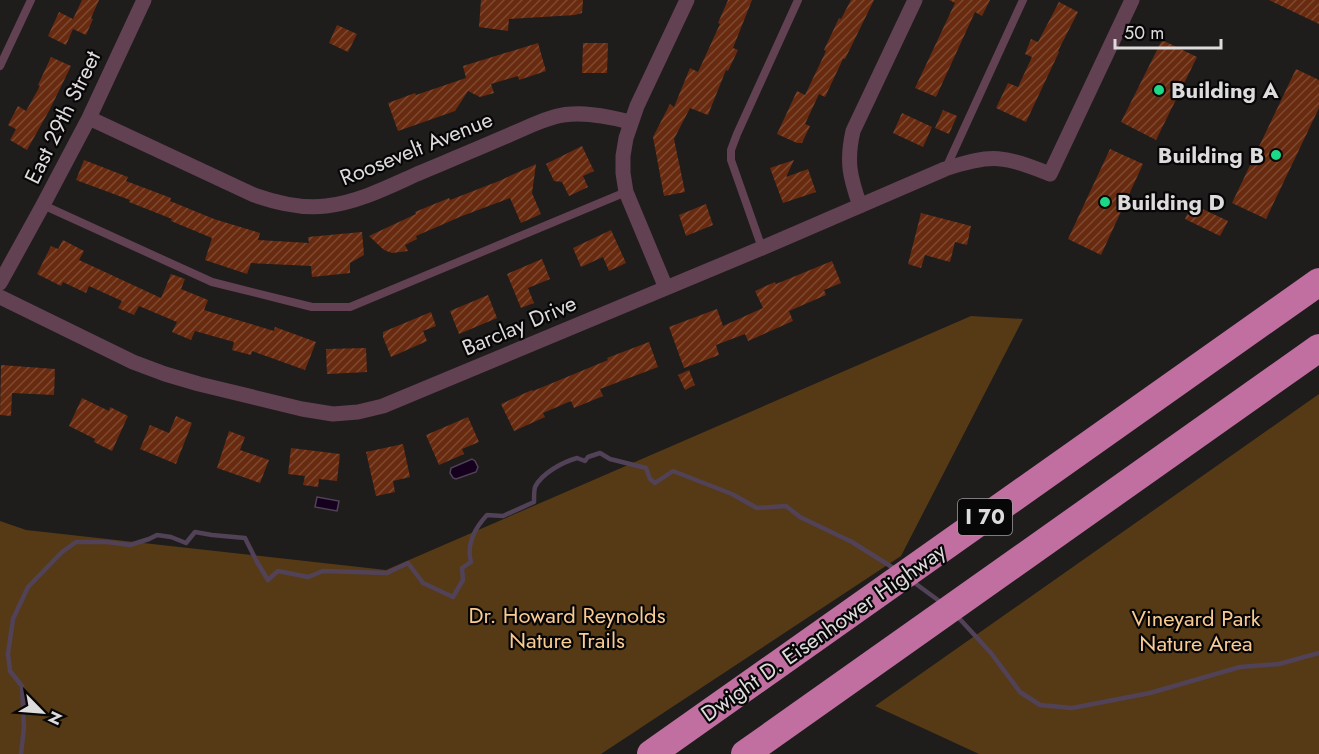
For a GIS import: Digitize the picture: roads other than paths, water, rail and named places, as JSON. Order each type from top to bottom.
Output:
[{"type":"highway","name":"Dwight D. Eisenhower Highway","points":[[651,754],[1319,282]]},
{"type":"highway","name":"I 70","points":[[745,754],[1319,348]]},
{"type":"street","name":"East 29th Street","points":[[0,283],[89,118],[144,0]]},
{"type":"street","points":[[666,288],[626,192],[623,156],[630,122],[687,0]]},
{"type":"street","points":[[860,206],[849,163],[849,147],[853,131],[915,0]]},
{"type":"street","name":"Barclay Drive","points":[[0,297],[133,362],[165,374],[272,402],[333,414],[358,412],[383,406],[945,169],[970,161],[996,158],[1024,163],[1050,174],[1132,0]]},
{"type":"street","name":"Roosevelt Avenue","points":[[89,118],[254,195],[282,203],[310,206],[325,206],[362,198],[554,117],[579,114],[612,117],[630,122]]},
{"type":"lane","points":[[0,66],[31,0]]},
{"type":"lane","points":[[762,248],[735,173],[731,150],[741,123],[798,0]]},
{"type":"lane","points":[[945,169],[1023,0]]},
{"type":"lane","points":[[43,205],[212,282],[312,308],[350,307],[626,192]]},
{"type":"waterway","points":[[21,754],[24,727],[22,686],[10,671],[8,654],[13,619],[28,587],[62,552],[76,542],[130,545],[157,535],[186,543],[195,532],[245,538],[268,580],[278,571],[308,577],[323,571],[387,573],[408,563],[423,583],[453,597],[463,580],[462,568],[471,562],[470,549],[473,537],[487,515],[503,516],[534,502],[535,487],[548,473],[571,460],[577,458],[585,461],[588,457],[600,453],[610,459],[646,468],[650,479],[655,483],[673,471],[732,494],[757,508],[786,506],[800,517],[852,542],[895,569]]},
{"type":"waterway","points":[[912,581],[942,603]]},
{"type":"waterway","points":[[957,616],[991,653],[1020,692],[1040,705],[1072,708],[1150,693],[1240,667],[1279,664],[1319,653]]},
{"type":"place","name":"Building A","points":[[1159,90]]},
{"type":"place","name":"Building B","points":[[1276,155]]},
{"type":"place","name":"Building D","points":[[1105,202]]},
{"type":"park label","name":"Dr. Howard Reynolds Nature Trails","points":[[567,628]]},
{"type":"park label","name":"Vineyard Park Nature Area","points":[[1196,630]]}]
